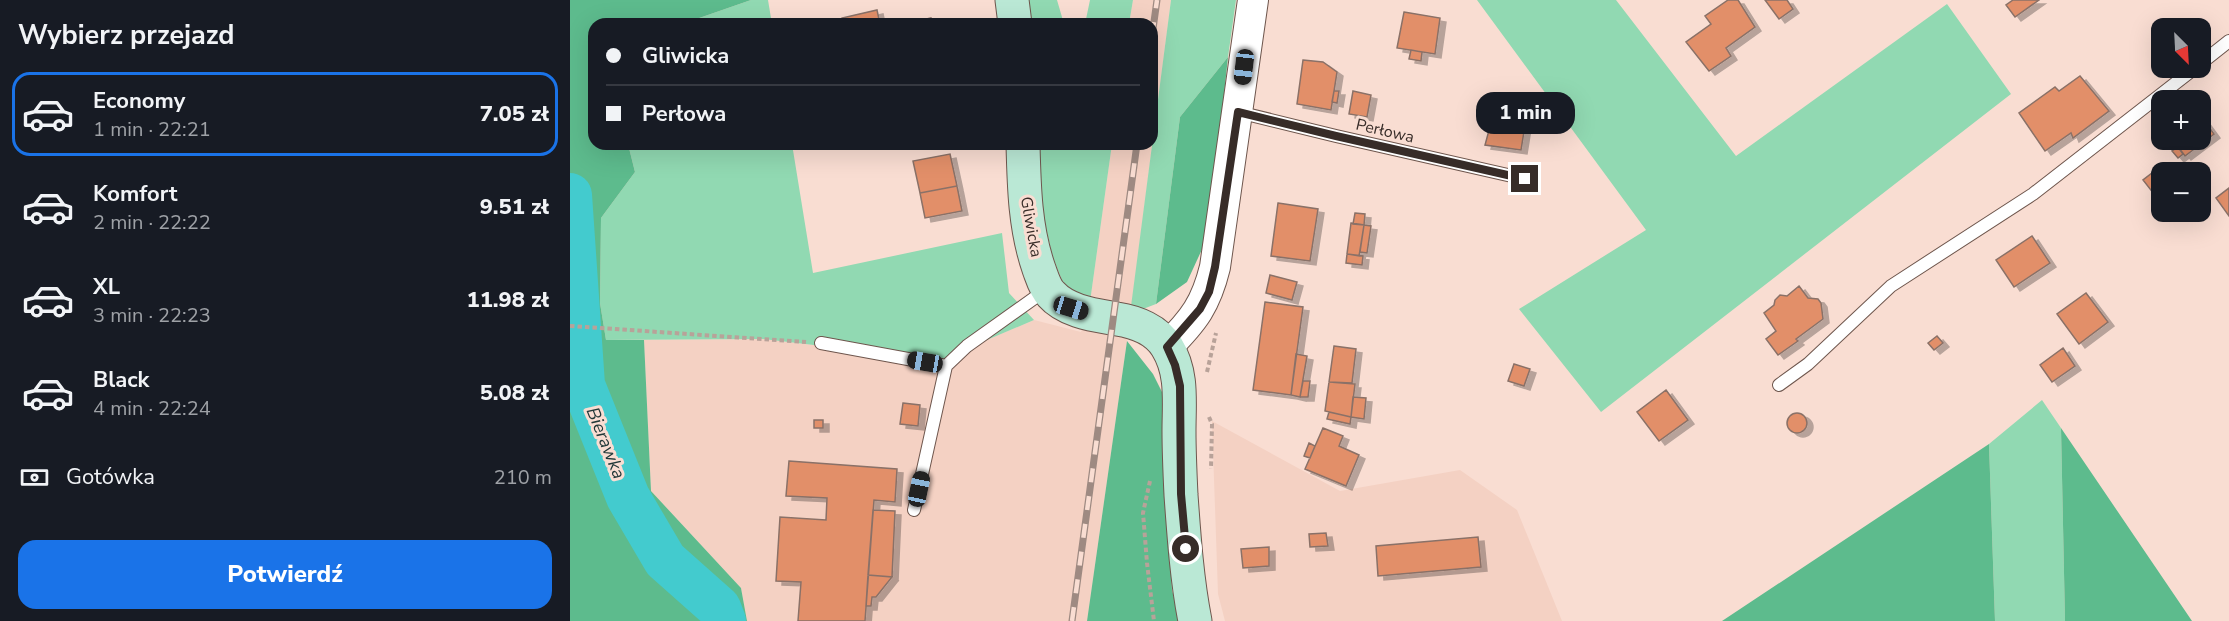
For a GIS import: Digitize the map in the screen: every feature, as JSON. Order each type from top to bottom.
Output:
[{"type":"main road","points":[[1012,0],[1014,18]]},
{"type":"main road","name":"Gliwicka","points":[[1023,150],[1026,208],[1032,248],[1047,289]]},
{"type":"main road","points":[[1047,289],[1071,308],[1128,321],[1150,330],[1167,347],[1175,365],[1180,386],[1181,494],[1196,621]]},
{"type":"street","points":[[1167,347],[1200,309],[1209,292],[1215,267],[1238,112],[1252,0]]},
{"type":"lane","points":[[2211,55],[2229,41]]},
{"type":"lane","points":[[1779,385],[1808,364],[1891,286],[2033,194],[2182,78]]},
{"type":"lane","name":"Perłowa","points":[[1238,112],[1525,179]]},
{"type":"lane","points":[[915,510],[946,366],[967,346],[1047,289]]},
{"type":"lane","points":[[821,343],[946,366]]},
{"type":"path","points":[[570,326],[821,343]]},
{"type":"path","points":[[1151,474],[1143,513],[1146,563],[1154,621]]},
{"type":"shaded area","points":[[1133,0],[1171,0],[1158,101],[1158,18],[1130,18]]},
{"type":"shaded area","points":[[1111,150],[1152,150],[1087,621],[747,621],[741,588],[651,491],[644,340],[763,339],[940,360],[1034,320],[1081,332],[1090,302]]},
{"type":"shaded area","points":[[1212,421],[1340,491],[1460,470],[1517,510],[1562,621],[1225,621],[1218,594]]},
{"type":"green space","points":[[570,0],[751,0],[699,18],[588,18],[588,150],[630,150],[635,172],[601,218],[600,303],[606,340],[644,340],[651,491],[741,588],[747,621],[570,621]]},
{"type":"green space","points":[[751,0],[768,0],[771,18],[699,18]]},
{"type":"green space","points":[[1027,0],[1057,0],[1062,18],[1032,18]]},
{"type":"green space","points":[[1090,0],[1133,0],[1130,18],[1086,18]]},
{"type":"green space","points":[[1171,0],[1236,0],[1228,57],[1180,117],[1156,304],[1130,314],[1151,150],[1158,150],[1158,100]]},
{"type":"green space","points":[[1477,0],[1616,0],[1736,156],[1947,4],[2011,94],[1601,412],[1519,309],[1646,230]]},
{"type":"green space","points":[[1228,57],[1209,234],[1187,282],[1156,304],[1180,117]]},
{"type":"green space","points":[[630,150],[793,150],[813,273],[1002,233],[1009,293],[1034,320],[940,360],[763,339],[606,340],[600,303],[601,218],[635,172]]},
{"type":"green space","points":[[1038,150],[1111,150],[1090,302],[1066,290],[1053,258],[1039,199]]},
{"type":"green space","points":[[1127,341],[1153,374],[1162,392],[1172,590],[1180,621],[1087,621]]},
{"type":"green space","points":[[2042,400],[2061,428],[2065,621],[1995,621],[1989,444]]},
{"type":"green space","points":[[2061,428],[2192,621],[2065,621]]},
{"type":"green space","points":[[1989,444],[1995,621],[1722,621]]},
{"type":"building","points":[[1728,0],[1738,0],[1755,27],[1726,48],[1731,56],[1709,71],[1686,42],[1711,24],[1705,16]]},
{"type":"building","points":[[1765,0],[1787,0],[1793,9],[1779,19]]},
{"type":"building","points":[[2013,0],[2039,0],[2015,17],[2006,5]]},
{"type":"building","points":[[877,10],[879,18],[842,18]]},
{"type":"building","points":[[1404,12],[1440,18],[1435,54],[1397,48]]},
{"type":"building","points":[[1411,50],[1422,52],[1421,61],[1409,59]]},
{"type":"building","points":[[1303,60],[1323,62],[1337,72],[1331,110],[1297,104]]},
{"type":"building","points":[[2080,76],[2109,111],[2073,138],[2071,133],[2045,151],[2019,113],[2055,87],[2059,91]]},
{"type":"building","points":[[1334,91],[1339,91],[1337,103],[1332,102]]},
{"type":"building","points":[[1353,91],[1371,95],[1367,117],[1349,114]]},
{"type":"building","points":[[1492,119],[1525,125],[1521,150],[1485,145]]},
{"type":"building","points":[[2180,150],[2193,150],[2185,156]]},
{"type":"building","points":[[2180,150],[2183,154],[2178,158],[2172,151]]},
{"type":"building","points":[[950,154],[957,186],[920,193],[913,161]]},
{"type":"building","points":[[2151,174],[2151,190],[2143,180]]},
{"type":"building","points":[[957,186],[962,211],[925,218],[920,193]]},
{"type":"building","points":[[2229,188],[2229,216],[2216,198]]},
{"type":"building","points":[[1278,203],[1318,209],[1310,261],[1271,256]]},
{"type":"building","points":[[1355,213],[1365,214],[1364,225],[1353,224]]},
{"type":"building","points":[[1351,223],[1364,225],[1359,256],[1347,254]]},
{"type":"building","points":[[1364,225],[1371,226],[1367,253],[1360,252]]},
{"type":"building","points":[[2032,236],[2050,263],[2014,287],[1996,260]]},
{"type":"building","points":[[1347,254],[1363,256],[1362,265],[1346,263]]},
{"type":"building","points":[[1270,275],[1297,282],[1292,300],[1266,293]]},
{"type":"building","points":[[1799,286],[1808,298],[1818,299],[1821,303],[1823,319],[1778,355],[1766,339],[1776,331],[1764,313],[1774,305],[1780,295],[1787,296]]},
{"type":"building","points":[[2086,293],[2108,322],[2079,344],[2057,314]]},
{"type":"building","points":[[1265,302],[1303,307],[1291,395],[1253,390]]},
{"type":"building","points":[[1937,336],[1943,343],[1934,350],[1928,343]]},
{"type":"building","points":[[1334,346],[1356,349],[1352,383],[1329,382]]},
{"type":"building","points":[[2063,348],[2075,366],[2052,382],[2040,365]]},
{"type":"building","points":[[1296,354],[1307,356],[1300,397],[1291,395]]},
{"type":"building","points":[[1514,364],[1530,369],[1524,386],[1508,381]]},
{"type":"building","points":[[1303,381],[1310,381],[1308,397],[1300,397]]},
{"type":"building","points":[[1329,382],[1355,384],[1351,417],[1325,411]]},
{"type":"building","points":[[1666,390],[1688,420],[1659,441],[1637,412]]},
{"type":"building","points":[[1353,397],[1366,398],[1364,419],[1351,417]]},
{"type":"building","points":[[903,403],[920,405],[918,426],[900,424]]},
{"type":"building","points":[[1329,412],[1351,417],[1350,424],[1327,419]]},
{"type":"building","points":[[1797,413],[1804,416],[1807,423],[1804,430],[1797,433],[1790,430],[1787,423],[1790,416]]},
{"type":"building","points":[[814,420],[823,420],[823,428],[814,428]]},
{"type":"building","points":[[1323,428],[1343,436],[1339,446],[1359,455],[1346,486],[1305,469]]},
{"type":"building","points":[[1309,443],[1315,446],[1310,458],[1304,456]]},
{"type":"building","points":[[789,461],[897,469],[895,502],[874,500],[865,621],[798,621],[801,582],[776,581],[780,517],[826,520],[827,498],[786,496]]},
{"type":"building","points":[[873,510],[895,511],[892,577],[868,575]]},
{"type":"building","points":[[1326,533],[1328,546],[1310,547],[1309,534]]},
{"type":"building","points":[[1478,537],[1481,567],[1378,576],[1376,546]]},
{"type":"building","points":[[1269,547],[1269,566],[1243,568],[1241,549]]},
{"type":"building","points":[[868,575],[892,577],[876,597],[872,597],[871,606],[866,606]]},
{"type":"waterway","name":"Bierawka","points":[[570,195],[583,385],[628,497],[665,560],[719,608],[724,621]]},
{"type":"railway","points":[[1154,18],[1157,0]]},
{"type":"railway","points":[[1072,621],[1136,150]]},
{"type":"route","points":[[1186,549],[1181,494],[1180,386],[1175,365],[1167,347],[1184,330],[1200,309],[1209,292],[1215,267],[1238,112],[1525,179]]}]
